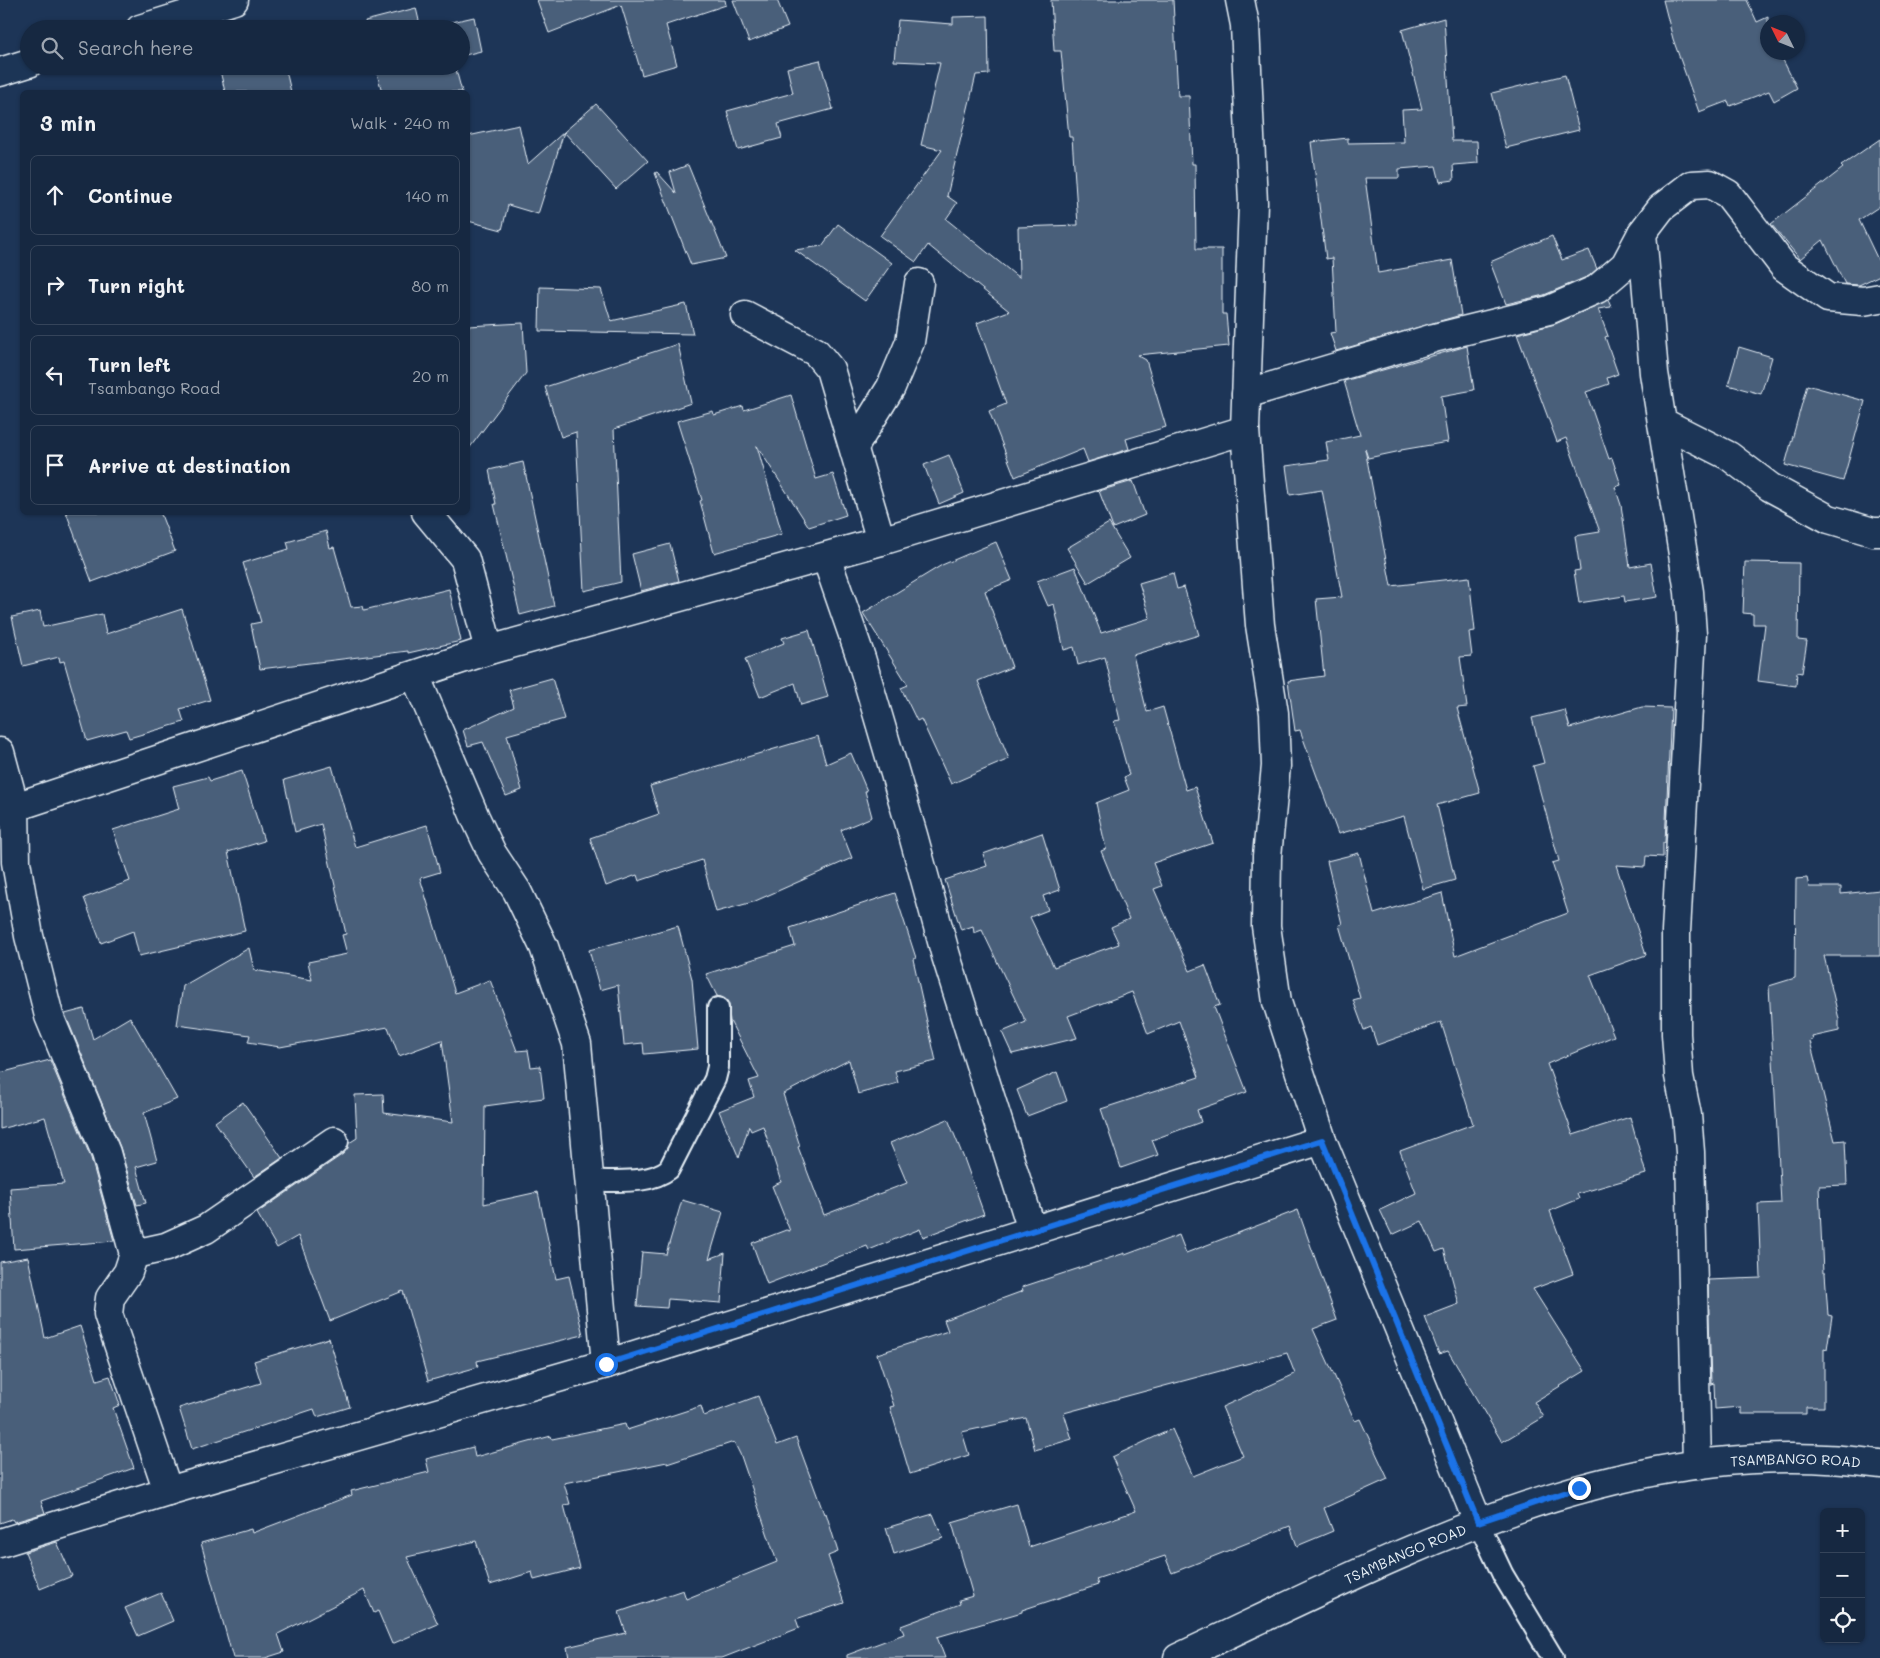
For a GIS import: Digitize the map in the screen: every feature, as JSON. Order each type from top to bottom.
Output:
[{"type":"street","points":[[169,20],[234,0]]},
{"type":"street","points":[[1240,0],[1245,25],[1253,203],[1245,430],[1260,624],[1274,712],[1276,766],[1267,856],[1266,926],[1277,1002],[1322,1140],[1478,1522]]},
{"type":"street","points":[[0,72],[20,66]]},
{"type":"street","points":[[1246,394],[1434,338],[1549,310],[1597,288],[1625,264],[1642,233],[1661,208],[1691,185],[1710,184],[1728,194],[1784,267],[1828,298],[1863,301],[1880,298]]},
{"type":"street","points":[[1642,233],[1654,373],[1689,592],[1692,634],[1676,932],[1676,1034],[1679,1076],[1687,1115],[1690,1152],[1697,1464]]},
{"type":"street","points":[[854,447],[891,388],[910,342],[919,283]]},
{"type":"street","points":[[744,315],[816,352],[830,369],[881,541]]},
{"type":"street","points":[[1662,422],[1729,456],[1770,487],[1829,519],[1873,532],[1880,532]]},
{"type":"street","points":[[8,810],[489,650],[881,541],[1245,430]]},
{"type":"street","points":[[428,515],[465,559],[489,650]]},
{"type":"street","points":[[826,557],[861,658],[946,956],[1032,1230]]},
{"type":"street","points":[[415,675],[492,853],[517,891],[544,948],[577,1044],[606,1364]]},
{"type":"street","points":[[0,752],[29,936],[49,1016],[106,1153],[134,1254],[128,1272],[110,1298],[108,1314],[168,1491]]},
{"type":"street","points":[[0,1543],[168,1491],[606,1364],[1322,1140]]},
{"type":"street","points":[[134,1254],[166,1246],[206,1229],[334,1141]]},
{"type":"street","name":"TSAMBANGO ROAD","points":[[1178,1658],[1420,1546],[1478,1522],[1579,1488],[1629,1476],[1697,1464],[1796,1458],[1849,1460],[1880,1464]]},
{"type":"lane","points":[[590,1181],[651,1178],[669,1169],[718,1067],[718,1008]]},
{"type":"lane","points":[[1478,1522],[1503,1575],[1553,1658]]},
{"type":"building","points":[[537,0],[725,0],[726,5],[666,25],[677,65],[642,75],[621,5],[549,33]]},
{"type":"building","points":[[733,0],[777,0],[788,27],[749,42]]},
{"type":"building","points":[[1051,0],[1173,0],[1178,96],[1189,96],[1192,164],[1195,164],[1196,249],[1222,249],[1222,314],[1226,314],[1229,346],[1137,355],[1146,360],[1166,427],[1126,439],[1129,449],[1088,462],[1083,449],[1015,477],[989,411],[1006,404],[977,323],[1009,311],[928,245],[916,262],[880,236],[942,150],[921,145],[940,63],[894,61],[898,20],[953,24],[953,17],[988,16],[989,74],[976,75],[947,196],[957,203],[946,219],[1019,278],[1018,227],[1078,225],[1072,137],[1069,137],[1061,51],[1054,51]]},
{"type":"building","points":[[1663,0],[1747,0],[1757,22],[1760,21],[1760,60],[1783,60],[1797,88],[1774,101],[1769,91],[1730,106],[1728,101],[1699,112],[1673,39]]},
{"type":"building","points":[[416,8],[419,20],[369,20]]},
{"type":"building","points":[[474,17],[481,51],[470,54],[470,20],[461,20]]},
{"type":"building","points":[[1444,18],[1452,141],[1477,141],[1478,163],[1453,165],[1454,180],[1440,182],[1436,166],[1399,169],[1399,178],[1365,178],[1378,273],[1452,260],[1461,315],[1336,351],[1330,333],[1336,332],[1332,258],[1326,259],[1311,142],[1348,138],[1348,143],[1404,142],[1402,110],[1422,109],[1402,30]]},
{"type":"building","points":[[820,60],[833,109],[778,124],[782,138],[738,150],[727,111],[793,93],[787,68]]},
{"type":"building","points":[[221,75],[287,75],[291,90],[225,90]]},
{"type":"building","points":[[377,75],[457,75],[461,90],[381,90]]},
{"type":"building","points":[[1565,75],[1579,130],[1506,148],[1492,93]]},
{"type":"building","points":[[596,104],[648,161],[616,189],[564,132]]},
{"type":"building","points":[[519,125],[528,164],[564,132],[538,214],[508,205],[502,230],[470,222],[470,136]]},
{"type":"building","points":[[1880,139],[1880,206],[1859,220],[1880,264],[1880,275],[1859,285],[1845,284],[1823,240],[1800,259],[1771,224],[1843,168],[1841,166]]},
{"type":"building","points":[[688,165],[726,258],[691,265],[655,173],[657,172],[676,193],[670,172]]},
{"type":"building","points":[[838,224],[892,263],[865,301],[795,250],[822,246]]},
{"type":"building","points":[[1552,236],[1562,260],[1589,250],[1597,269],[1589,276],[1544,295],[1506,304],[1490,262]]},
{"type":"building","points":[[540,287],[601,289],[611,321],[686,304],[693,334],[539,331]]},
{"type":"building","points":[[1608,300],[1611,307],[1598,309],[1608,336],[1605,337],[1618,374],[1607,378],[1609,384],[1586,392],[1609,459],[1612,458],[1621,485],[1615,487],[1621,505],[1630,567],[1651,563],[1657,597],[1625,602],[1624,596],[1579,603],[1574,571],[1580,570],[1575,536],[1600,532],[1566,438],[1557,442],[1517,334],[1555,324]]},
{"type":"building","points":[[523,323],[526,373],[470,447],[470,326]]},
{"type":"building","points":[[678,344],[691,403],[614,429],[621,582],[584,591],[576,432],[561,437],[545,387]]},
{"type":"building","points":[[1467,346],[1474,390],[1441,396],[1448,442],[1368,458],[1365,449],[1391,586],[1469,577],[1475,631],[1469,632],[1472,656],[1460,657],[1467,707],[1457,708],[1480,793],[1437,805],[1455,880],[1423,889],[1404,816],[1338,834],[1300,730],[1295,731],[1288,681],[1324,676],[1316,599],[1342,597],[1322,490],[1290,495],[1286,466],[1329,460],[1326,442],[1360,435],[1344,381]]},
{"type":"building","points":[[1739,347],[1772,357],[1761,394],[1728,385]]},
{"type":"building","points":[[1807,385],[1865,401],[1843,481],[1785,465]]},
{"type":"building","points":[[791,395],[816,479],[833,474],[846,515],[809,527],[757,446],[782,534],[714,553],[700,501],[702,500],[677,421],[713,411],[714,415],[743,406],[744,410]]},
{"type":"building","points":[[949,455],[964,493],[939,504],[924,465]]},
{"type":"building","points":[[523,462],[554,606],[520,615],[494,504],[496,504],[489,470]]},
{"type":"building","points":[[1133,481],[1145,515],[1113,528],[1099,491]]},
{"type":"building","points":[[67,515],[161,515],[175,551],[92,582]]},
{"type":"building","points":[[1109,523],[1130,558],[1088,583],[1067,548]]},
{"type":"building","points":[[326,531],[330,548],[334,547],[351,607],[363,606],[364,610],[449,589],[461,641],[408,653],[408,651],[260,669],[251,624],[261,622],[243,563],[289,549],[287,542]]},
{"type":"building","points":[[996,542],[1012,580],[985,591],[1012,667],[978,681],[1009,759],[951,784],[921,719],[917,721],[901,688],[908,685],[863,613],[942,565]]},
{"type":"building","points":[[670,544],[679,581],[641,591],[632,554]]},
{"type":"building","points":[[1745,562],[1799,563],[1798,640],[1807,641],[1802,673],[1797,672],[1796,686],[1758,681],[1765,624],[1753,624],[1753,614],[1743,613]]},
{"type":"building","points":[[1075,567],[1101,633],[1150,618],[1139,583],[1173,573],[1177,589],[1184,587],[1199,635],[1133,655],[1147,712],[1163,707],[1186,790],[1195,787],[1213,843],[1153,863],[1162,886],[1154,889],[1190,971],[1205,965],[1220,1005],[1214,1007],[1247,1092],[1197,1110],[1201,1122],[1152,1140],[1158,1155],[1121,1168],[1101,1109],[1199,1077],[1179,1021],[1148,1034],[1132,992],[1068,1016],[1077,1038],[1012,1054],[1002,1032],[1026,1022],[982,930],[974,933],[973,926],[961,930],[945,880],[987,866],[983,854],[1042,833],[1060,890],[1043,896],[1048,910],[1030,917],[1054,967],[1119,944],[1111,927],[1129,919],[1101,851],[1106,849],[1096,803],[1129,790],[1124,777],[1129,775],[1114,721],[1120,720],[1105,657],[1078,665],[1074,647],[1064,650],[1054,604],[1048,606],[1037,581]]},
{"type":"building","points":[[182,609],[210,700],[180,709],[184,722],[129,738],[126,730],[87,741],[64,661],[60,662],[59,657],[23,666],[12,617],[40,611],[43,627],[102,614],[106,634]]},
{"type":"building","points":[[809,630],[828,697],[801,705],[795,683],[760,697],[745,659],[784,643],[782,638]]},
{"type":"building","points":[[552,678],[564,719],[507,735],[522,790],[506,796],[483,742],[468,746],[463,730],[514,707],[509,690]]},
{"type":"building","points":[[1642,707],[1671,708],[1663,857],[1646,856],[1645,867],[1616,865],[1646,955],[1590,975],[1614,1036],[1547,1064],[1573,1135],[1630,1117],[1646,1174],[1577,1194],[1579,1199],[1550,1211],[1573,1274],[1533,1289],[1585,1371],[1534,1402],[1544,1417],[1502,1442],[1448,1351],[1439,1354],[1425,1317],[1459,1304],[1444,1249],[1436,1252],[1422,1221],[1392,1235],[1380,1210],[1416,1193],[1400,1151],[1473,1124],[1441,1022],[1377,1045],[1371,1027],[1364,1030],[1353,1000],[1360,998],[1339,925],[1342,924],[1327,861],[1359,853],[1374,914],[1442,893],[1455,956],[1568,913],[1552,863],[1559,861],[1533,766],[1544,763],[1532,718],[1565,710],[1570,728]]},
{"type":"building","points":[[818,736],[826,764],[851,753],[867,791],[865,791],[872,817],[841,830],[852,858],[753,902],[716,912],[702,860],[639,881],[637,875],[606,886],[590,838],[659,814],[650,786]]},
{"type":"building","points":[[332,766],[355,847],[427,825],[440,872],[420,878],[455,993],[490,980],[517,1051],[528,1050],[531,1067],[540,1066],[544,1098],[485,1106],[484,1204],[538,1192],[556,1279],[569,1276],[583,1335],[477,1361],[478,1367],[428,1381],[403,1291],[330,1321],[298,1236],[277,1248],[257,1213],[343,1154],[348,1148],[349,1143],[357,1138],[355,1095],[383,1094],[384,1113],[453,1122],[442,1040],[399,1056],[388,1027],[280,1047],[248,1042],[250,1035],[177,1025],[183,986],[249,948],[254,970],[312,980],[308,962],[347,954],[342,935],[346,934],[321,824],[295,832],[284,780]]},
{"type":"building","points":[[242,771],[264,841],[228,852],[245,931],[139,956],[133,931],[101,943],[84,898],[130,881],[113,830],[179,809],[173,786],[208,777],[210,781]]},
{"type":"building","points":[[1807,878],[1809,887],[1841,887],[1841,894],[1880,890],[1880,956],[1824,956],[1839,1019],[1839,1031],[1812,1037],[1813,1040],[1810,1041],[1835,1141],[1845,1140],[1847,1185],[1819,1186],[1823,1273],[1825,1273],[1828,1315],[1832,1316],[1827,1349],[1824,1348],[1824,1407],[1806,1407],[1806,1414],[1741,1414],[1741,1407],[1715,1409],[1714,1383],[1711,1384],[1708,1280],[1761,1278],[1758,1204],[1781,1203],[1769,986],[1795,978],[1796,879]]},
{"type":"building","points":[[895,893],[916,958],[913,959],[936,1061],[895,1071],[898,1083],[858,1094],[849,1060],[783,1094],[800,1146],[798,1147],[824,1215],[907,1183],[890,1143],[948,1119],[984,1214],[923,1237],[920,1229],[869,1250],[867,1246],[767,1284],[752,1243],[786,1230],[790,1231],[772,1186],[781,1182],[763,1126],[751,1131],[749,1126],[739,1158],[719,1111],[754,1097],[749,1081],[759,1078],[730,1021],[728,1003],[723,998],[717,996],[706,974],[795,946],[790,928]]},
{"type":"building","points":[[678,926],[692,979],[698,1049],[644,1054],[643,1043],[624,1045],[618,985],[600,990],[589,950]]},
{"type":"building","points":[[84,1009],[93,1039],[130,1017],[177,1099],[144,1113],[157,1161],[136,1167],[146,1203],[137,1205],[120,1147],[65,1014]]},
{"type":"building","points":[[50,1060],[91,1158],[114,1241],[14,1249],[10,1188],[64,1184],[45,1117],[0,1129],[0,1073]]},
{"type":"building","points":[[1057,1072],[1067,1101],[1027,1116],[1017,1090]]},
{"type":"building","points":[[243,1102],[282,1158],[254,1177],[215,1122]]},
{"type":"building","points":[[682,1200],[723,1212],[709,1259],[725,1253],[721,1303],[668,1299],[667,1308],[637,1306],[642,1252],[666,1254]]},
{"type":"building","points":[[1298,1210],[1337,1320],[1313,1329],[1355,1421],[1360,1419],[1388,1479],[1324,1508],[1333,1531],[1297,1546],[1290,1526],[1172,1573],[1165,1556],[1096,1579],[1098,1585],[1022,1610],[1022,1612],[937,1637],[945,1658],[847,1658],[847,1655],[904,1634],[901,1626],[960,1604],[959,1600],[973,1596],[952,1523],[1017,1504],[1029,1547],[1136,1511],[1112,1457],[1172,1429],[1193,1476],[1243,1456],[1222,1407],[1295,1374],[1287,1353],[1064,1413],[1072,1439],[1035,1450],[1026,1418],[962,1432],[969,1455],[910,1474],[890,1407],[894,1406],[877,1354],[948,1331],[944,1320],[1023,1291],[1022,1287],[1125,1253],[1125,1255],[1179,1235],[1186,1253]]},
{"type":"building","points":[[28,1257],[45,1338],[80,1326],[97,1380],[110,1376],[120,1405],[113,1408],[134,1468],[41,1501],[45,1513],[14,1522],[12,1519],[0,1523],[0,1262]]},
{"type":"building","points":[[329,1338],[350,1407],[317,1417],[314,1409],[192,1449],[179,1408],[261,1383],[254,1361]]},
{"type":"building","points":[[758,1396],[777,1445],[796,1438],[824,1514],[826,1513],[838,1552],[828,1556],[844,1603],[796,1619],[799,1628],[722,1658],[569,1658],[567,1647],[626,1633],[619,1612],[683,1590],[686,1599],[777,1562],[741,1456],[734,1442],[667,1464],[667,1462],[564,1483],[570,1504],[564,1505],[580,1568],[534,1580],[532,1572],[490,1585],[476,1541],[407,1557],[438,1624],[392,1644],[378,1611],[374,1613],[364,1590],[278,1634],[284,1652],[265,1658],[233,1658],[201,1543],[251,1529],[252,1533],[352,1495],[351,1491],[429,1472],[426,1459],[473,1447],[475,1457],[551,1436],[552,1439],[625,1424],[627,1430],[701,1406],[704,1416]]},
{"type":"building","points":[[933,1514],[943,1538],[894,1554],[886,1528]]},
{"type":"building","points":[[57,1542],[72,1576],[40,1589],[25,1552]]},
{"type":"building","points":[[161,1593],[173,1621],[138,1636],[125,1608]]},
{"type":"route","points":[[606,1364],[1322,1140],[1478,1522],[1579,1488]]}]
